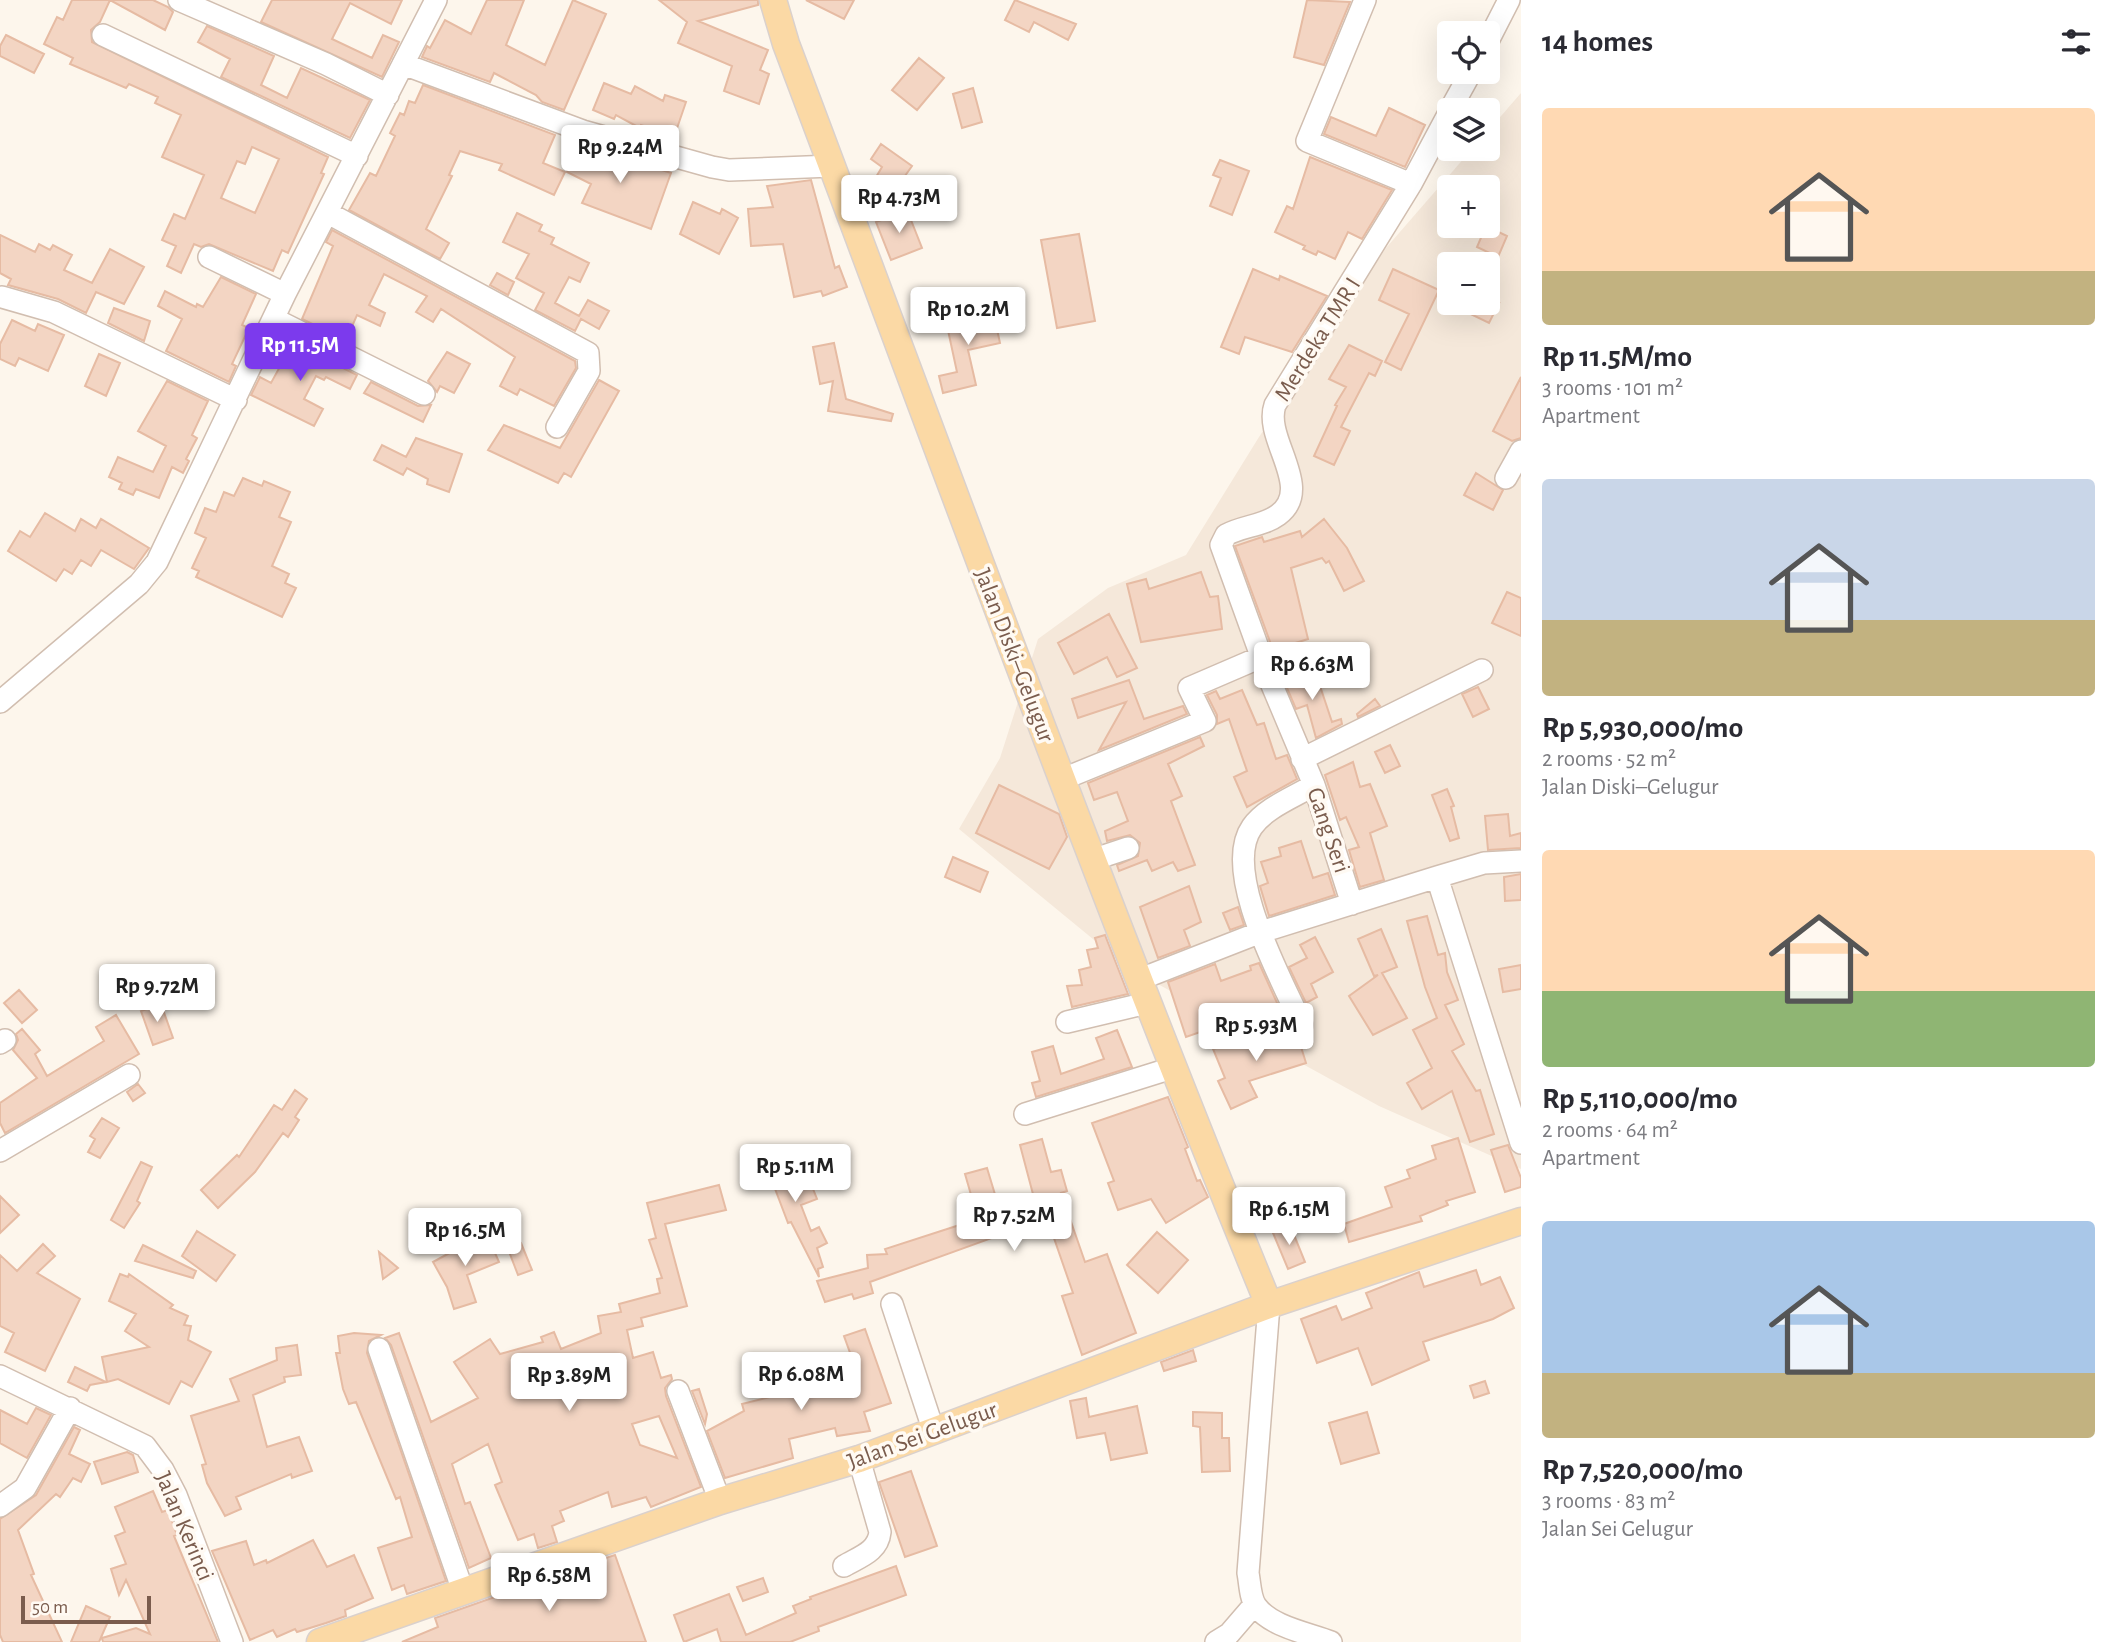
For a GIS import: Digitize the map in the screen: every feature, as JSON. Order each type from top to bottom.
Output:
[{"type":"main road","name":"Jalan Diski–Gelugur","points":[[772,0],[1092,860],[1172,1068],[1269,1305]]},
{"type":"main road","name":"Jalan Sei Gelugur","points":[[320,1642],[720,1501],[859,1459],[1269,1305],[1521,1222]]},
{"type":"street","points":[[179,0],[326,64],[388,95]]},
{"type":"street","points":[[0,702],[139,584],[157,562],[285,294],[436,0]]},
{"type":"street","points":[[1365,0],[1307,141],[1411,184]]},
{"type":"street","points":[[1498,21],[1509,0]]},
{"type":"street","points":[[103,35],[357,156]]},
{"type":"street","points":[[403,64],[583,131],[712,167],[729,170],[832,166]]},
{"type":"street","name":"Merdeka TMR I","points":[[1221,545],[1226,535],[1275,517],[1287,504],[1292,490],[1273,423],[1275,405],[1411,184],[1437,136]]},
{"type":"street","points":[[328,213],[588,353],[589,371],[557,427]]},
{"type":"street","points":[[209,257],[285,294]]},
{"type":"street","points":[[2,297],[54,312],[236,400]]},
{"type":"street","points":[[274,319],[424,394]]},
{"type":"street","points":[[1506,478],[1521,451]]},
{"type":"street","name":"Gang Seri","points":[[1067,1022],[1142,991],[1261,932],[1352,904],[1314,785],[1262,657],[1221,545]]},
{"type":"street","points":[[1063,779],[1205,721],[1189,688],[1262,657]]},
{"type":"street","points":[[1302,759],[1482,670]]},
{"type":"street","points":[[1302,1025],[1261,932],[1241,865],[1246,838],[1252,826],[1265,814],[1314,785]]},
{"type":"street","points":[[1092,860],[1128,848]]},
{"type":"street","points":[[1352,904],[1484,863],[1521,861]]},
{"type":"street","points":[[1437,877],[1521,1143]]},
{"type":"street","points":[[1025,1114],[1172,1068]]},
{"type":"street","points":[[0,1151],[129,1075]]},
{"type":"street","points":[[892,1304],[934,1432]]},
{"type":"street","points":[[1269,1305],[1248,1573],[1254,1605],[1275,1621],[1332,1642]]},
{"type":"street","points":[[379,1349],[463,1591]]},
{"type":"street","name":"Jalan Kerinci","points":[[0,1376],[145,1446],[163,1470],[176,1495],[232,1642]]},
{"type":"street","points":[[678,1391],[720,1501]]},
{"type":"street","points":[[0,1506],[25,1488],[70,1408]]},
{"type":"street","points":[[844,1566],[870,1552],[879,1539],[880,1532],[859,1459]]},
{"type":"street","points":[[1225,1639],[1254,1605]]},
{"type":"shaded area","points":[[1521,93],[1521,1169],[1379,1106],[1127,967],[959,829],[1000,758],[1038,639],[1108,588],[1186,555],[1259,437],[1386,248],[1437,189],[1437,238],[1500,238],[1500,175],[1449,175],[1462,161],[1500,161],[1500,117]]},
{"type":"building","points":[[72,0],[110,0],[100,22],[91,30],[92,42],[328,157],[321,173],[324,174],[288,253],[282,250],[273,271],[209,244],[201,247],[194,244],[181,273],[167,266],[176,246],[162,240],[174,214],[185,219],[204,175],[162,157],[181,115],[155,103],[158,97],[129,84],[126,88],[70,64],[73,58],[44,44],[57,17],[63,20]],"holes":[[[252,147],[279,159],[255,213],[221,198],[237,161],[245,164]]]},
{"type":"building","points":[[110,0],[153,0],[168,7],[173,12],[165,30]]},
{"type":"building","points":[[272,0],[402,0],[391,24],[350,3],[332,39],[372,58],[383,35],[399,42],[382,77],[261,22]]},
{"type":"building","points":[[487,0],[524,0],[506,45],[545,65],[573,0],[606,14],[564,110],[542,102],[536,95],[494,73],[490,82],[422,57],[445,20],[471,34]]},
{"type":"building","points":[[659,0],[758,0],[758,5],[698,21],[768,50],[760,70],[769,74],[759,104],[724,91],[732,66],[678,43],[687,22]]},
{"type":"building","points":[[806,0],[854,0],[844,19]]},
{"type":"building","points":[[1015,0],[1076,24],[1068,40],[1034,22],[1029,32],[1005,20]]},
{"type":"building","points":[[1307,0],[1350,2],[1324,65],[1294,57]]},
{"type":"building","points":[[207,26],[274,56],[261,85],[287,98],[301,68],[370,100],[350,138],[221,77],[230,59],[198,42]]},
{"type":"building","points":[[6,35],[44,54],[34,73],[0,56],[0,46]]},
{"type":"building","points":[[919,58],[944,78],[917,110],[892,90]]},
{"type":"building","points":[[604,83],[631,94],[635,86],[663,101],[665,95],[686,102],[674,137],[641,125],[640,128],[616,115],[614,119],[593,110]]},
{"type":"building","points":[[423,85],[555,135],[543,163],[565,172],[554,195],[499,170],[502,164],[460,151],[449,175],[452,176],[426,229],[449,243],[440,259],[349,210],[370,173],[376,176],[395,136],[390,133],[400,113],[404,115],[409,101],[415,103]]},
{"type":"building","points":[[973,88],[982,122],[962,128],[953,94]]},
{"type":"building","points":[[1389,108],[1425,125],[1405,167],[1324,134],[1331,117],[1376,136]]},
{"type":"building","points":[[579,143],[671,173],[651,229],[582,203],[591,184],[567,172]]},
{"type":"building","points":[[881,144],[912,166],[875,218],[868,197],[880,181],[876,177],[882,167],[871,159]]},
{"type":"building","points":[[1310,157],[1392,190],[1362,239],[1348,232],[1335,259],[1318,251],[1316,255],[1303,249],[1305,246],[1275,232],[1287,206],[1293,209]]},
{"type":"building","points":[[1220,160],[1249,171],[1232,215],[1210,206],[1221,178],[1213,175]]},
{"type":"building","points":[[811,180],[835,268],[839,266],[847,287],[823,296],[821,291],[794,297],[783,244],[751,246],[748,209],[773,207],[767,186]]},
{"type":"building","points":[[693,202],[720,214],[722,209],[738,218],[719,254],[680,234]]},
{"type":"building","points":[[907,210],[922,248],[891,260],[876,222]]},
{"type":"building","points":[[517,213],[542,225],[539,231],[554,238],[551,244],[589,263],[580,282],[569,277],[555,303],[579,316],[588,300],[609,311],[599,329],[581,319],[575,331],[535,310],[544,293],[516,278],[529,254],[503,242]]},
{"type":"building","points":[[332,230],[575,361],[576,368],[554,406],[520,389],[517,395],[500,386],[515,357],[441,309],[433,322],[416,312],[427,296],[384,274],[369,305],[385,313],[380,326],[357,315],[346,340],[302,319],[333,246],[326,242]]},
{"type":"building","points":[[1500,233],[1507,236],[1500,252],[1488,252],[1477,247],[1481,238],[1500,238]]},
{"type":"building","points":[[1079,234],[1095,321],[1057,328],[1041,240]]},
{"type":"building","points":[[0,235],[35,252],[39,244],[50,250],[53,245],[72,255],[64,270],[92,283],[110,249],[144,267],[124,304],[96,292],[86,313],[58,299],[8,285],[11,279],[0,273]]},
{"type":"building","points":[[1253,269],[1279,280],[1280,276],[1327,296],[1292,352],[1245,337],[1239,354],[1221,347]]},
{"type":"building","points":[[1393,269],[1437,289],[1401,370],[1385,362],[1409,314],[1379,300]]},
{"type":"building","points":[[497,273],[514,282],[508,295],[490,285]]},
{"type":"building","points":[[221,277],[256,294],[242,325],[249,328],[232,364],[236,366],[229,382],[166,351],[182,319],[158,306],[165,291],[196,307],[197,304],[203,307]]},
{"type":"building","points":[[114,308],[150,321],[144,341],[108,323]]},
{"type":"building","points":[[993,311],[1000,343],[968,350],[976,385],[943,393],[939,376],[957,372],[946,321]]},
{"type":"building","points":[[1473,315],[1493,315],[1489,323]]},
{"type":"building","points":[[12,320],[35,331],[38,324],[64,335],[48,371],[19,358],[15,366],[0,359],[0,344]]},
{"type":"building","points":[[293,343],[357,375],[350,389],[326,377],[324,380],[316,376],[304,399],[323,409],[314,426],[251,395],[260,377],[271,383]]},
{"type":"building","points":[[834,343],[846,399],[893,414],[891,421],[828,411],[833,381],[820,384],[813,347]]},
{"type":"building","points":[[1349,345],[1382,361],[1375,376],[1369,373],[1341,427],[1350,431],[1334,465],[1314,456],[1337,406],[1335,405],[1346,387],[1329,379]]},
{"type":"building","points":[[447,352],[470,364],[454,393],[440,386],[437,392],[428,381]]},
{"type":"building","points":[[99,354],[120,363],[106,396],[85,386]]},
{"type":"building","points":[[1521,377],[1521,438],[1512,441],[1493,431]]},
{"type":"building","points":[[599,380],[619,391],[571,477],[564,473],[558,483],[488,450],[504,425],[560,448]]},
{"type":"building","points":[[167,381],[208,401],[192,435],[197,438],[186,459],[189,461],[183,473],[172,467],[159,498],[136,489],[133,495],[119,489],[122,483],[109,477],[118,457],[153,472],[166,446],[138,431]]},
{"type":"building","points":[[371,382],[418,406],[431,405],[423,422],[364,393]]},
{"type":"building","points":[[416,438],[462,454],[449,492],[427,484],[428,479],[407,468],[403,475],[374,460],[382,445],[406,457]]},
{"type":"building","points":[[1476,473],[1503,490],[1493,510],[1464,495]]},
{"type":"building","points":[[243,478],[262,486],[264,481],[290,492],[279,517],[291,522],[272,566],[289,574],[285,583],[296,588],[282,617],[196,577],[199,571],[192,568],[206,538],[195,533],[205,508],[216,512],[224,492],[234,496]]},
{"type":"building","points":[[45,513],[75,531],[81,519],[96,528],[101,519],[149,548],[134,569],[101,550],[91,566],[81,560],[72,574],[64,569],[56,581],[8,551],[20,531],[30,537]]},
{"type":"building","points":[[1324,519],[1347,548],[1364,581],[1344,591],[1329,561],[1326,563],[1322,558],[1291,568],[1308,639],[1273,650],[1235,546],[1262,537],[1264,542],[1300,531],[1302,537]]},
{"type":"building","points":[[1201,572],[1210,597],[1218,596],[1222,629],[1141,642],[1127,584],[1146,579],[1149,589]]},
{"type":"building","points":[[1507,592],[1521,598],[1521,636],[1492,623]]},
{"type":"building","points":[[1109,614],[1137,668],[1117,677],[1107,657],[1074,674],[1058,643]]},
{"type":"building","points":[[1315,671],[1332,722],[1341,719],[1342,724],[1316,738],[1307,705],[1296,709],[1284,681]]},
{"type":"building","points":[[1129,680],[1144,719],[1183,706],[1187,714],[1099,750],[1126,702],[1078,718],[1072,699]]},
{"type":"building","points":[[1478,687],[1489,709],[1473,717],[1462,694]]},
{"type":"building","points":[[1242,690],[1257,725],[1264,723],[1276,759],[1287,755],[1297,779],[1247,807],[1234,777],[1247,771],[1229,719],[1217,724],[1217,715],[1207,695],[1216,691],[1220,699]]},
{"type":"building","points":[[1375,699],[1380,706],[1358,717],[1357,714]]},
{"type":"building","points":[[1200,737],[1204,746],[1168,764],[1182,796],[1171,801],[1195,865],[1178,871],[1173,862],[1152,871],[1147,860],[1119,871],[1117,865],[1138,856],[1140,843],[1130,835],[1107,841],[1105,831],[1128,821],[1117,792],[1094,800],[1088,783]]},
{"type":"building","points":[[1390,745],[1400,766],[1385,773],[1375,752]]},
{"type":"building","points":[[1353,762],[1360,787],[1370,784],[1387,826],[1370,833],[1384,880],[1360,887],[1349,850],[1359,847],[1346,817],[1340,820],[1325,775]]},
{"type":"building","points":[[999,785],[1059,814],[1067,837],[1049,869],[976,833]]},
{"type":"building","points":[[1447,789],[1454,806],[1451,807],[1459,838],[1450,841],[1432,795]]},
{"type":"building","points":[[1508,814],[1510,836],[1521,833],[1521,848],[1488,850],[1485,816]]},
{"type":"building","points":[[1301,841],[1313,878],[1328,873],[1335,895],[1269,916],[1260,886],[1268,883],[1261,862],[1281,856],[1279,848]]},
{"type":"building","points":[[953,857],[988,872],[980,892],[945,877]]},
{"type":"building","points":[[1521,874],[1521,900],[1505,901],[1504,877]]},
{"type":"building","points":[[1189,886],[1201,922],[1184,930],[1190,946],[1158,958],[1140,907]]},
{"type":"building","points":[[1238,907],[1244,925],[1230,930],[1223,913]]},
{"type":"building","points":[[1427,916],[1438,955],[1445,953],[1447,972],[1458,1000],[1445,1005],[1464,1044],[1452,1051],[1476,1091],[1480,1090],[1494,1134],[1470,1142],[1452,1091],[1422,1109],[1407,1083],[1432,1068],[1413,1030],[1437,1018],[1425,987],[1407,921]]},
{"type":"building","points":[[1381,929],[1397,967],[1382,973],[1407,1018],[1373,1035],[1349,996],[1378,975],[1374,976],[1358,939]]},
{"type":"building","points":[[1105,935],[1128,994],[1072,1007],[1067,986],[1082,985],[1079,970],[1091,967],[1087,950],[1098,948],[1095,938]]},
{"type":"building","points":[[1315,937],[1333,972],[1311,984],[1317,997],[1306,1003],[1289,967],[1307,958],[1300,945]]},
{"type":"building","points":[[1259,963],[1278,1005],[1186,1037],[1168,982],[1215,964],[1221,981],[1251,970],[1250,966]]},
{"type":"building","points":[[1521,965],[1521,989],[1503,992],[1499,969]]},
{"type":"building","points":[[19,990],[37,1010],[22,1023],[4,1003]]},
{"type":"building","points":[[161,1004],[173,1038],[153,1045],[141,1011]]},
{"type":"building","points":[[116,1015],[139,1054],[5,1133],[0,1123],[0,1103],[37,1078],[13,1050],[18,1040],[16,1034],[22,1029],[40,1050],[35,1054],[47,1076],[104,1041],[96,1027]]},
{"type":"building","points":[[1289,1028],[1298,1037],[1306,1063],[1249,1081],[1257,1097],[1231,1109],[1218,1081],[1225,1078],[1213,1049]]},
{"type":"building","points":[[1117,1030],[1132,1067],[1036,1097],[1032,1083],[1040,1081],[1032,1052],[1053,1046],[1061,1074],[1104,1059],[1096,1038]]},
{"type":"building","points":[[138,1084],[145,1093],[133,1101],[127,1092]]},
{"type":"building","points":[[295,1090],[307,1099],[295,1117],[299,1120],[288,1137],[283,1133],[255,1172],[218,1208],[201,1190],[237,1155],[239,1157],[274,1105],[282,1110]]},
{"type":"building","points":[[1168,1097],[1188,1147],[1185,1149],[1197,1181],[1200,1180],[1208,1197],[1166,1223],[1151,1199],[1118,1210],[1108,1183],[1114,1181],[1092,1123]]},
{"type":"building","points":[[102,1118],[119,1128],[100,1158],[88,1152],[95,1139],[90,1136]]},
{"type":"building","points":[[1458,1138],[1475,1192],[1446,1201],[1448,1205],[1420,1216],[1422,1221],[1349,1242],[1344,1224],[1392,1207],[1385,1187],[1410,1178],[1407,1170],[1436,1159],[1432,1146]]},
{"type":"building","points":[[1042,1139],[1051,1172],[1061,1170],[1067,1191],[1061,1193],[1085,1262],[1107,1254],[1136,1333],[1082,1355],[1062,1296],[1073,1293],[1047,1218],[870,1282],[873,1293],[854,1299],[852,1294],[825,1302],[817,1281],[868,1268],[867,1255],[887,1254],[885,1249],[978,1219],[965,1174],[987,1168],[1000,1211],[1034,1198],[1020,1145]]},
{"type":"building","points":[[1508,1145],[1521,1178],[1521,1187],[1505,1192],[1491,1150]]},
{"type":"building","points":[[781,1146],[795,1189],[811,1184],[817,1199],[801,1205],[811,1231],[819,1227],[827,1243],[817,1248],[823,1267],[818,1269],[819,1277],[791,1222],[788,1223],[769,1173],[763,1151]]},
{"type":"building","points":[[141,1162],[152,1167],[137,1201],[140,1203],[124,1228],[111,1220]]},
{"type":"building","points":[[719,1185],[726,1210],[665,1224],[687,1306],[641,1318],[643,1326],[627,1330],[633,1358],[653,1352],[661,1378],[671,1375],[672,1379],[665,1388],[666,1396],[701,1487],[651,1507],[646,1497],[612,1507],[608,1492],[560,1511],[564,1521],[552,1526],[557,1542],[538,1548],[534,1534],[518,1540],[495,1485],[502,1482],[488,1444],[452,1464],[465,1504],[470,1502],[491,1558],[469,1568],[391,1345],[385,1338],[399,1333],[431,1422],[478,1398],[454,1362],[490,1339],[500,1354],[543,1342],[541,1337],[554,1332],[561,1349],[601,1333],[598,1316],[621,1312],[619,1304],[660,1293],[657,1279],[662,1278],[649,1240],[656,1238],[647,1203]],"holes":[[[659,1416],[677,1458],[640,1445],[632,1424]]]},
{"type":"building","points":[[0,1196],[19,1215],[0,1233]]},
{"type":"building","points":[[1290,1225],[1305,1262],[1288,1269],[1273,1233]]},
{"type":"building","points":[[197,1231],[235,1255],[216,1281],[182,1256]]},
{"type":"building","points":[[1157,1232],[1188,1260],[1158,1293],[1127,1265]]},
{"type":"building","points":[[487,1235],[499,1262],[467,1275],[476,1302],[454,1309],[447,1287],[433,1262],[457,1249],[454,1243]]},
{"type":"building","points":[[521,1243],[532,1270],[518,1275],[508,1249]]},
{"type":"building","points":[[43,1244],[55,1256],[37,1273],[80,1299],[45,1371],[5,1352],[14,1333],[0,1326],[0,1255],[17,1271]]},
{"type":"building","points":[[143,1245],[196,1271],[193,1278],[135,1261]]},
{"type":"building","points":[[379,1252],[398,1268],[383,1279]]},
{"type":"building","points":[[1476,1270],[1481,1285],[1500,1277],[1514,1308],[1493,1319],[1423,1342],[1429,1360],[1372,1385],[1358,1348],[1317,1363],[1301,1319],[1336,1306],[1342,1320],[1372,1308],[1366,1293],[1419,1272],[1424,1287]]},
{"type":"building","points":[[120,1274],[128,1277],[129,1274],[173,1305],[170,1308],[188,1316],[184,1325],[191,1326],[188,1340],[211,1352],[192,1387],[181,1381],[169,1404],[118,1379],[107,1382],[102,1357],[149,1347],[125,1331],[136,1314],[109,1301]]},
{"type":"building","points":[[865,1329],[891,1403],[864,1412],[870,1431],[837,1436],[835,1428],[789,1439],[793,1458],[725,1478],[707,1431],[744,1411],[742,1404],[778,1395],[774,1375],[813,1367],[816,1383],[857,1372],[844,1336]]},
{"type":"building","points":[[354,1333],[381,1335],[369,1341],[367,1353],[446,1581],[407,1594],[404,1585],[392,1590],[378,1548],[412,1537],[400,1497],[396,1499],[356,1402],[349,1404],[343,1389],[336,1353],[340,1353],[338,1336]]},
{"type":"building","points":[[297,1345],[301,1375],[284,1377],[285,1382],[253,1395],[267,1447],[299,1437],[312,1471],[292,1478],[291,1474],[236,1497],[241,1509],[225,1516],[207,1483],[202,1465],[206,1464],[191,1416],[239,1401],[230,1379],[277,1360],[276,1348]]},
{"type":"building","points":[[1193,1350],[1196,1361],[1164,1371],[1161,1362]]},
{"type":"building","points":[[75,1367],[106,1382],[90,1385],[87,1391],[68,1382]]},
{"type":"building","points":[[1485,1381],[1489,1393],[1474,1398],[1470,1386]]},
{"type":"building","points":[[699,1389],[707,1414],[705,1424],[692,1391]]},
{"type":"building","points":[[1086,1398],[1089,1417],[1137,1406],[1147,1453],[1111,1460],[1105,1433],[1077,1438],[1070,1401]]},
{"type":"building","points":[[36,1408],[51,1415],[27,1458],[0,1443],[0,1410],[27,1424]]},
{"type":"building","points":[[1193,1412],[1222,1413],[1222,1438],[1229,1438],[1230,1471],[1202,1472],[1200,1427],[1193,1426]]},
{"type":"building","points":[[1367,1412],[1379,1453],[1341,1464],[1329,1423]]},
{"type":"building","points":[[74,1427],[80,1430],[69,1454],[90,1464],[81,1482],[73,1478],[60,1497],[56,1494],[18,1530],[34,1574],[31,1575],[62,1642],[3,1642],[0,1635],[0,1519],[36,1495]]},
{"type":"building","points":[[127,1452],[133,1455],[138,1472],[102,1484],[94,1462]]},
{"type":"building","points":[[911,1471],[937,1546],[905,1557],[879,1482]]},
{"type":"building","points":[[153,1491],[162,1512],[168,1510],[177,1535],[174,1536],[218,1642],[103,1642],[102,1638],[136,1628],[150,1634],[126,1580],[119,1595],[111,1569],[126,1564],[115,1536],[125,1532],[115,1507]]},
{"type":"building","points":[[313,1540],[327,1567],[354,1555],[373,1598],[345,1610],[346,1616],[326,1623],[297,1632],[295,1629],[277,1637],[273,1630],[250,1640],[212,1551],[246,1541],[254,1565],[266,1560],[267,1563]]},
{"type":"building","points":[[615,1555],[646,1642],[402,1642],[438,1627],[435,1618],[549,1578],[552,1584],[589,1569],[587,1564]]},
{"type":"building","points":[[896,1566],[906,1595],[818,1627],[819,1631],[790,1642],[721,1642],[717,1629],[684,1642],[674,1615],[729,1594],[746,1635],[796,1613],[793,1606],[811,1599],[810,1597]]},
{"type":"building","points":[[763,1578],[768,1592],[743,1601],[737,1587]]},
{"type":"building","points":[[86,1606],[110,1617],[99,1642],[71,1642]]}]
